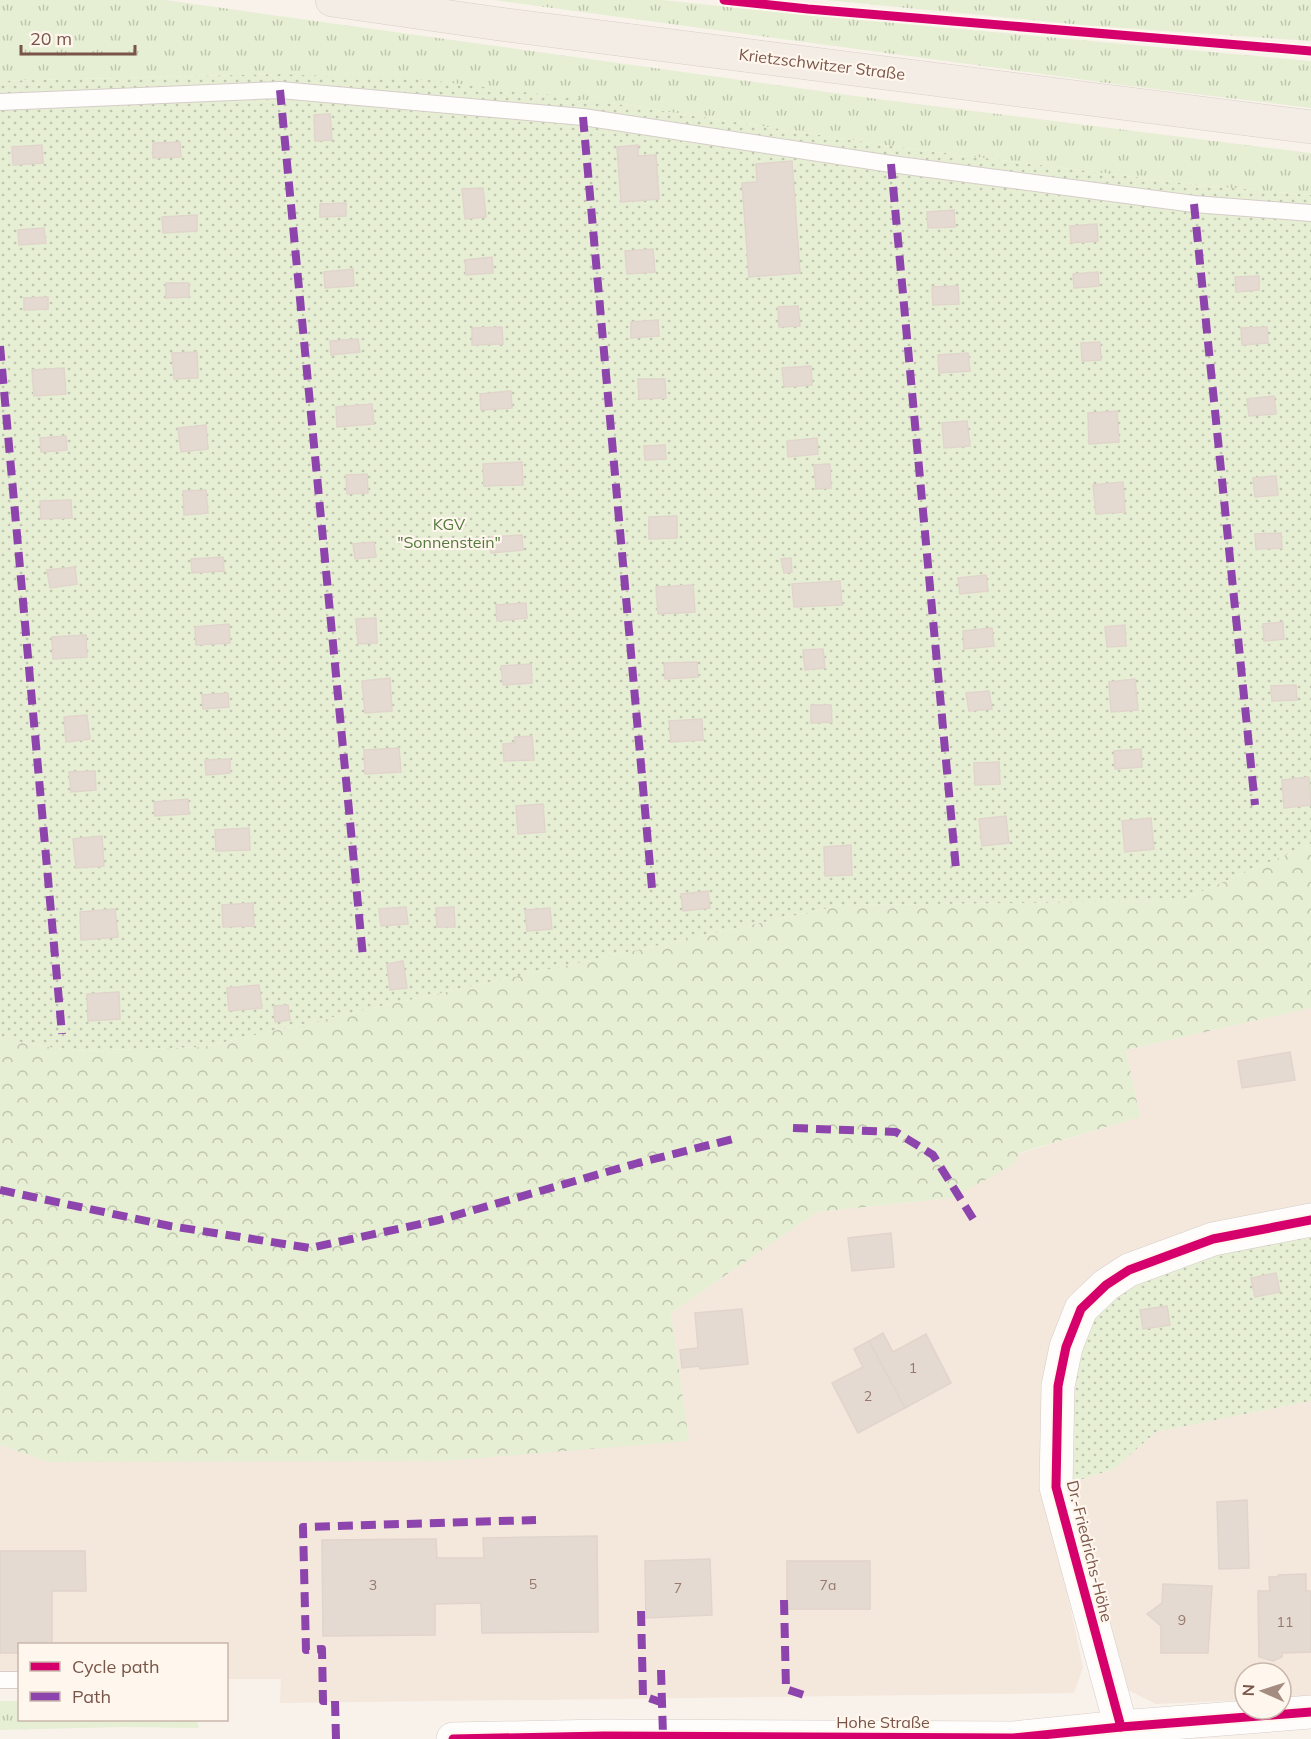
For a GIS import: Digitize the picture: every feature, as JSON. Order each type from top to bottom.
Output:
[{"type":"main road","name":"Krietzschwitzer Straße","points":[[332,0],[1311,127]]},
{"type":"street","name":"Dr.-Friedrichs-Höhe","points":[[1121,1727],[1056,1487],[1058,1386],[1066,1347],[1081,1309],[1106,1285],[1128,1270],[1213,1239],[1311,1221]]},
{"type":"street","name":"Hohe Straße","points":[[453,1739],[604,1736],[1012,1738],[1311,1712]]},
{"type":"lane","points":[[0,102],[280,90],[583,117],[891,164],[1182,203],[1311,213]]},
{"type":"lane","points":[[0,1680],[18,1680]]},
{"type":"shaded area","points":[[1311,1008],[1311,1210],[1105,1274],[1062,1311],[1049,1354],[1044,1484],[1083,1667],[1074,1693],[280,1703],[281,1679],[228,1679],[228,1643],[18,1643],[18,1679],[0,1679],[0,1445],[48,1462],[689,1441],[671,1313],[817,1212],[952,1198],[1018,1154],[1140,1117],[1126,1050]]},
{"type":"shaded area","points":[[1311,1401],[1311,1696],[1293,1697],[1293,1661],[1233,1661],[1233,1701],[1156,1704],[1124,1688],[1067,1484],[1114,1469],[1156,1432]]},
{"type":"green space","points":[[0,0],[165,0],[877,99],[1311,153],[1311,195],[1197,185],[897,147],[610,103],[279,74],[0,81]]},
{"type":"green space","points":[[494,0],[662,0],[1311,61],[1311,108],[1130,86]]},
{"type":"green space","points":[[825,0],[1311,0],[1311,41],[1093,26]]},
{"type":"green space","name":"KGV \"Sonnenstein\"","points":[[279,74],[429,80],[610,103],[897,147],[1197,185],[1311,195],[1311,844],[1179,901],[842,905],[203,1047],[71,1051],[0,1038],[0,81]]},
{"type":"green space","points":[[1311,844],[1311,1008],[1126,1050],[1140,1117],[1019,1153],[1013,1165],[952,1198],[817,1212],[671,1313],[689,1441],[444,1461],[48,1462],[0,1445],[0,1038],[71,1051],[203,1047],[842,905],[1179,901]]},
{"type":"green space","points":[[1311,1228],[1311,1401],[1156,1432],[1114,1469],[1067,1484],[1070,1389],[1080,1344],[1093,1321],[1113,1300],[1134,1279],[1220,1247]]},
{"type":"green space","points":[[0,1701],[18,1701],[18,1721],[197,1721],[199,1728],[121,1727],[0,1730]]},
{"type":"building","points":[[330,114],[332,140],[315,141],[314,115]]},
{"type":"building","points":[[180,142],[181,157],[153,158],[153,143]]},
{"type":"building","points":[[42,145],[43,163],[13,165],[12,147]]},
{"type":"building","points":[[638,145],[638,156],[656,155],[659,199],[621,202],[617,147]]},
{"type":"building","points":[[792,161],[800,273],[749,277],[742,183],[757,182],[756,164]]},
{"type":"building","points":[[483,188],[486,217],[465,219],[462,189]]},
{"type":"building","points":[[346,203],[346,216],[320,217],[320,204]]},
{"type":"building","points":[[954,210],[955,227],[928,228],[927,212]]},
{"type":"building","points":[[197,215],[197,231],[163,233],[162,217]]},
{"type":"building","points":[[1097,224],[1098,241],[1071,243],[1070,226]]},
{"type":"building","points":[[44,228],[46,243],[19,245],[18,230]]},
{"type":"building","points":[[653,249],[655,272],[627,274],[625,251]]},
{"type":"building","points":[[492,257],[493,273],[466,275],[465,260]]},
{"type":"building","points":[[353,269],[354,286],[325,288],[324,272]]},
{"type":"building","points":[[1098,272],[1099,286],[1074,288],[1073,274]]},
{"type":"building","points":[[1259,276],[1259,290],[1236,292],[1235,277]]},
{"type":"building","points":[[166,283],[189,283],[189,297],[166,298]]},
{"type":"building","points":[[958,286],[959,304],[933,305],[932,287]]},
{"type":"building","points":[[48,297],[48,309],[24,310],[24,298]]},
{"type":"building","points":[[798,306],[800,326],[779,327],[778,307]]},
{"type":"building","points":[[658,320],[659,336],[631,338],[631,322]]},
{"type":"building","points":[[502,327],[503,344],[472,345],[472,328]]},
{"type":"building","points":[[1267,327],[1268,343],[1242,345],[1241,328]]},
{"type":"building","points":[[358,339],[360,352],[331,355],[330,341]]},
{"type":"building","points":[[1100,342],[1101,360],[1082,361],[1081,343]]},
{"type":"building","points":[[197,352],[198,378],[174,379],[172,353]]},
{"type":"building","points":[[968,353],[970,371],[939,373],[938,355]]},
{"type":"building","points":[[811,366],[812,385],[784,387],[782,368]]},
{"type":"building","points":[[64,368],[66,394],[34,396],[32,370]]},
{"type":"building","points":[[638,379],[665,379],[666,398],[639,399]]},
{"type":"building","points":[[511,391],[512,408],[481,410],[480,394]]},
{"type":"building","points":[[1274,396],[1276,414],[1249,416],[1247,399]]},
{"type":"building","points":[[372,404],[374,424],[337,427],[336,407]]},
{"type":"building","points":[[1117,411],[1119,442],[1089,444],[1088,413]]},
{"type":"building","points":[[967,421],[970,446],[944,448],[942,423]]},
{"type":"building","points":[[206,425],[208,449],[181,452],[178,428]]},
{"type":"building","points":[[66,436],[67,450],[41,452],[40,438]]},
{"type":"building","points":[[817,438],[818,454],[788,457],[787,441]]},
{"type":"building","points":[[665,445],[666,459],[645,460],[644,446]]},
{"type":"building","points":[[522,462],[523,485],[484,486],[483,464]]},
{"type":"building","points":[[830,464],[831,488],[816,489],[814,465]]},
{"type":"building","points":[[367,474],[368,493],[347,494],[346,475]]},
{"type":"building","points":[[1276,476],[1278,495],[1255,497],[1253,478]]},
{"type":"building","points":[[1123,482],[1125,512],[1096,514],[1093,485]]},
{"type":"building","points":[[206,490],[208,513],[184,515],[183,491]]},
{"type":"building","points":[[71,500],[72,518],[41,519],[40,501]]},
{"type":"building","points":[[677,516],[677,538],[649,539],[649,517]]},
{"type":"building","points":[[1281,533],[1282,548],[1256,549],[1255,534]]},
{"type":"building","points":[[522,535],[523,550],[491,553],[490,537]]},
{"type":"building","points":[[374,542],[376,557],[355,559],[353,544]]},
{"type":"building","points":[[223,557],[224,571],[192,573],[191,559]]},
{"type":"building","points":[[791,558],[792,572],[784,573],[781,559]]},
{"type":"building","points":[[75,567],[77,584],[50,588],[47,570]]},
{"type":"building","points":[[986,575],[988,591],[960,594],[958,578]]},
{"type":"building","points":[[840,581],[842,605],[794,607],[792,584]]},
{"type":"building","points":[[693,585],[695,612],[658,614],[656,587]]},
{"type":"building","points":[[526,603],[527,618],[497,621],[496,605]]},
{"type":"building","points":[[376,618],[377,643],[358,644],[356,619]]},
{"type":"building","points":[[1283,622],[1284,639],[1264,641],[1263,624]]},
{"type":"building","points":[[229,624],[230,643],[196,645],[195,627]]},
{"type":"building","points":[[1125,625],[1126,646],[1107,647],[1105,627]]},
{"type":"building","points":[[992,628],[994,646],[964,649],[963,631]]},
{"type":"building","points":[[86,635],[87,657],[53,659],[52,637]]},
{"type":"building","points":[[823,649],[825,668],[805,670],[803,650]]},
{"type":"building","points":[[697,662],[698,677],[665,679],[664,663]]},
{"type":"building","points":[[531,664],[532,683],[503,685],[501,666]]},
{"type":"building","points":[[390,678],[392,711],[365,713],[362,681]]},
{"type":"building","points":[[1135,679],[1138,710],[1111,712],[1109,682]]},
{"type":"building","points":[[1296,685],[1297,700],[1272,701],[1271,686]]},
{"type":"building","points":[[989,691],[992,709],[969,711],[966,693]]},
{"type":"building","points":[[228,693],[229,707],[203,709],[202,695]]},
{"type":"building","points":[[811,705],[831,705],[832,722],[811,723]]},
{"type":"building","points":[[87,715],[90,739],[66,742],[64,717]]},
{"type":"building","points":[[702,719],[703,740],[671,742],[669,721]]},
{"type":"building","points":[[532,736],[534,760],[504,761],[503,744],[515,743],[515,737]]},
{"type":"building","points":[[399,748],[401,772],[365,774],[364,750]]},
{"type":"building","points":[[1141,749],[1142,767],[1115,769],[1114,751]]},
{"type":"building","points":[[230,759],[230,773],[206,775],[205,760]]},
{"type":"building","points":[[999,762],[1000,784],[975,785],[974,763]]},
{"type":"building","points":[[95,771],[96,790],[71,792],[69,772]]},
{"type":"building","points":[[1309,777],[1311,805],[1284,808],[1282,780]]},
{"type":"building","points":[[188,799],[189,814],[155,816],[154,802]]},
{"type":"building","points":[[543,804],[545,832],[518,834],[516,806]]},
{"type":"building","points":[[1006,816],[1009,843],[982,846],[979,819]]},
{"type":"building","points":[[1151,818],[1154,849],[1125,852],[1122,821]]},
{"type":"building","points":[[249,828],[250,850],[216,851],[215,830]]},
{"type":"building","points":[[102,836],[104,866],[76,868],[73,839]]},
{"type":"building","points":[[851,845],[852,875],[825,876],[824,847]]},
{"type":"building","points":[[708,891],[710,908],[683,911],[681,894]]},
{"type":"building","points":[[253,903],[254,926],[223,927],[222,905]]},
{"type":"building","points":[[406,907],[408,924],[381,926],[379,909]]},
{"type":"building","points":[[454,907],[455,927],[437,927],[436,908]]},
{"type":"building","points":[[550,908],[552,929],[527,931],[525,910]]},
{"type":"building","points":[[115,909],[118,937],[81,940],[80,912]]},
{"type":"building","points":[[403,961],[407,988],[390,990],[387,964]]},
{"type":"building","points":[[259,985],[262,1008],[229,1011],[227,988]]},
{"type":"building","points":[[119,992],[120,1019],[88,1021],[87,994]]},
{"type":"building","points":[[288,1005],[290,1020],[275,1022],[274,1006]]},
{"type":"building","points":[[1290,1052],[1295,1080],[1242,1088],[1238,1061]]},
{"type":"building","points":[[891,1233],[894,1267],[852,1271],[848,1238]]},
{"type":"building","points":[[1276,1273],[1280,1292],[1255,1297],[1251,1278]]},
{"type":"building","points":[[1167,1306],[1170,1325],[1143,1329],[1140,1310]]},
{"type":"building","points":[[742,1309],[748,1364],[700,1369],[699,1366],[682,1368],[680,1350],[698,1348],[695,1313]]},
{"type":"building","points":[[883,1333],[893,1352],[926,1334],[951,1383],[905,1408],[869,1341]]},
{"type":"building","points":[[869,1341],[905,1408],[858,1433],[832,1383],[863,1367],[854,1349]]},
{"type":"building","points":[[1247,1500],[1249,1568],[1219,1569],[1217,1502]]},
{"type":"building","points":[[597,1536],[598,1632],[482,1633],[481,1603],[435,1604],[435,1635],[323,1636],[322,1540],[436,1539],[437,1558],[484,1558],[483,1538]]},
{"type":"building","points":[[0,1551],[85,1551],[86,1591],[52,1591],[52,1643],[18,1643],[18,1653],[0,1653]]},
{"type":"building","points":[[710,1559],[712,1615],[646,1618],[645,1561]]},
{"type":"building","points":[[787,1561],[870,1561],[870,1609],[787,1609]]},
{"type":"building","points":[[1306,1574],[1306,1591],[1311,1591],[1311,1652],[1282,1653],[1282,1657],[1273,1661],[1259,1657],[1258,1591],[1270,1591],[1269,1577],[1279,1577],[1278,1575]]},
{"type":"building","points":[[1163,1584],[1212,1586],[1208,1653],[1161,1653],[1161,1626],[1147,1614],[1162,1603]]},
{"type":"marked path","points":[[280,90],[363,957]]},
{"type":"marked path","points":[[583,117],[652,888]]},
{"type":"marked path","points":[[891,164],[956,869]]},
{"type":"marked path","points":[[1194,204],[1255,805]]},
{"type":"marked path","points":[[0,346],[62,1034]]},
{"type":"marked path","points":[[793,1128],[896,1132],[933,1155],[977,1225]]},
{"type":"marked path","points":[[0,1190],[170,1226],[310,1248],[439,1220],[638,1163],[737,1138]]},
{"type":"marked path","points":[[336,1739],[335,1701],[323,1701],[322,1649],[306,1650],[303,1527],[536,1520]]},
{"type":"marked path","points":[[784,1600],[786,1689],[807,1696]]},
{"type":"marked path","points":[[641,1611],[643,1696],[663,1703]]},
{"type":"marked path","points":[[661,1670],[663,1736]]},
{"type":"cycle path","points":[[724,0],[1311,51]]},
{"type":"cycle path","points":[[1121,1727],[1056,1487],[1058,1386],[1066,1347],[1081,1309],[1106,1285],[1129,1270],[1213,1239],[1311,1220]]},
{"type":"cycle path","points":[[453,1739],[604,1736],[1013,1738],[1311,1712]]}]
